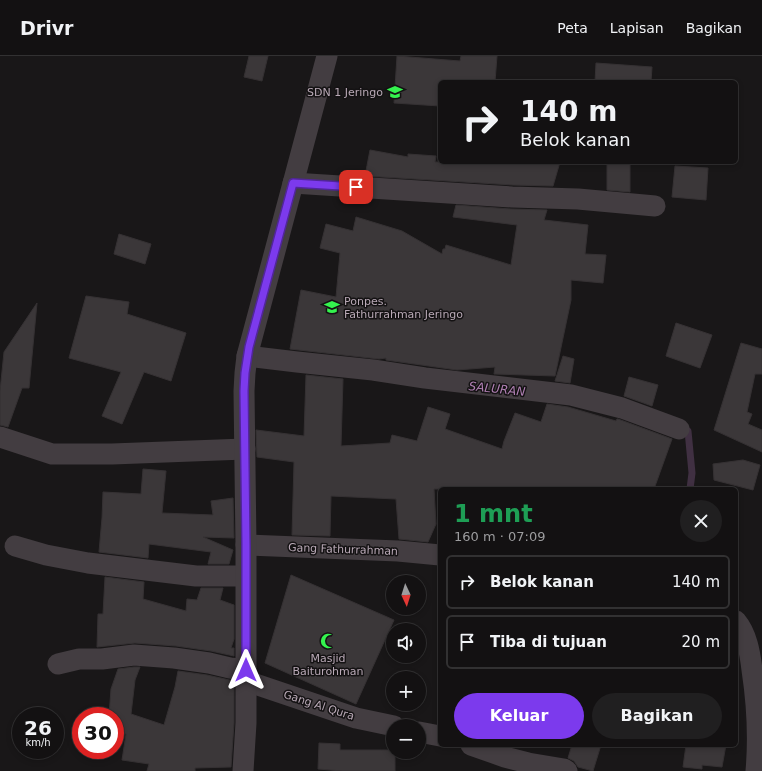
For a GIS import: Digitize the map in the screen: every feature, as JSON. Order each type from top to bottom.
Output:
[{"type":"street","points":[[243,771],[246,723],[244,385],[247,356],[327,56]]},
{"type":"street","points":[[293,183],[512,197],[578,199],[655,206]]},
{"type":"street","points":[[247,356],[571,395],[622,408],[679,429]]},
{"type":"street","points":[[0,437],[52,454],[128,454],[245,449]]},
{"type":"street","name":"Gang Fathurrahman","points":[[246,545],[438,555]]},
{"type":"street","points":[[15,546],[46,555],[88,563],[196,576],[245,576]]},
{"type":"street","points":[[738,624],[748,645],[756,692],[758,720],[756,771]]},
{"type":"street","name":"Gang Al Qura","points":[[58,664],[79,659],[102,659],[134,655],[174,658],[209,663],[230,668],[356,718],[386,724]]},
{"type":"street","points":[[426,733],[438,736]]},
{"type":"street","points":[[477,747],[505,757],[528,763],[564,769],[567,771]]},
{"type":"building","points":[[249,56],[268,56],[262,81],[244,77]]},
{"type":"building","points":[[397,56],[460,61],[461,56],[497,56],[495,80],[438,80],[438,106],[394,103]]},
{"type":"building","points":[[596,63],[652,67],[651,80],[595,80]]},
{"type":"building","points":[[370,150],[408,157],[408,154],[436,156],[435,162],[438,162],[438,164],[559,164],[553,186],[365,176]]},
{"type":"building","points":[[607,164],[630,164],[630,192],[607,190]]},
{"type":"building","points":[[675,166],[708,168],[706,200],[672,197]]},
{"type":"building","points":[[456,205],[547,210],[544,220],[588,225],[585,254],[606,255],[603,283],[571,280],[571,300],[555,376],[494,374],[495,367],[457,370],[386,360],[386,358],[379,359],[290,349],[301,290],[336,297],[340,253],[320,248],[326,224],[353,231],[356,217],[402,231],[442,254],[446,245],[511,265],[517,225],[453,217]]},
{"type":"building","points":[[119,234],[151,244],[145,264],[114,254]]},
{"type":"building","points":[[86,296],[129,302],[127,314],[186,333],[171,381],[144,372],[122,424],[102,416],[121,372],[69,358]]},
{"type":"building","points":[[37,303],[29,388],[22,388],[8,427],[0,425],[0,391],[4,352]]},
{"type":"building","points":[[676,323],[712,335],[700,368],[666,356]]},
{"type":"building","points":[[741,343],[762,349],[762,374],[755,374],[747,412],[752,414],[748,424],[762,430],[762,452],[714,430]]},
{"type":"building","points":[[563,356],[574,359],[570,383],[555,381]]},
{"type":"building","points":[[306,375],[343,379],[341,446],[390,443],[392,435],[417,441],[428,407],[450,414],[445,429],[502,449],[515,413],[541,422],[547,404],[568,407],[616,421],[618,419],[672,439],[655,487],[438,487],[438,489],[434,489],[436,524],[428,542],[399,539],[396,499],[331,496],[330,536],[292,535],[294,462],[257,457],[256,430],[304,436]]},
{"type":"building","points":[[629,377],[658,385],[652,406],[624,396]]},
{"type":"building","points":[[743,460],[760,465],[753,490],[714,480],[713,464]]},
{"type":"building","points":[[143,469],[166,471],[162,513],[213,515],[211,501],[233,498],[234,538],[203,537],[233,550],[229,564],[208,564],[211,552],[149,544],[148,558],[99,552],[103,492],[141,494]]},
{"type":"building","name":"Masjid Baiturohman","points":[[291,575],[394,620],[393,623],[386,623],[386,638],[356,704],[265,663]]},
{"type":"building","points":[[105,577],[144,582],[143,599],[186,611],[187,599],[197,600],[201,588],[223,588],[220,600],[234,605],[234,639],[231,648],[234,648],[234,656],[176,646],[135,643],[97,647],[98,614],[103,614]]},
{"type":"building","points":[[140,667],[135,680],[131,714],[164,725],[178,671],[234,681],[234,723],[231,767],[195,768],[195,771],[147,771],[149,764],[122,760],[124,759],[126,734],[124,734],[124,707],[110,707],[111,689],[118,669]]},
{"type":"building","points":[[319,743],[340,744],[340,750],[386,750],[386,759],[395,759],[395,771],[342,771],[318,769]]},
{"type":"building","points":[[571,747],[600,747],[593,771],[578,767],[574,761],[568,758]]},
{"type":"building","points":[[686,747],[726,747],[722,767],[702,765],[702,769],[683,767]]},
{"type":"waterway","name":"SALURAN","points":[[683,428],[688,431],[692,473],[690,487]]},
{"type":"place","name":"SDN 1 Jeringo","points":[[395,92]]},
{"type":"place","name":"Ponpes. Fathurrahman Jeringo","points":[[332,307]]},
{"type":"place","name":"Masjid Baiturohman","points":[[328,641]]},
{"type":"route","points":[[246,670],[244,391],[249,347],[293,183],[356,187]]}]
